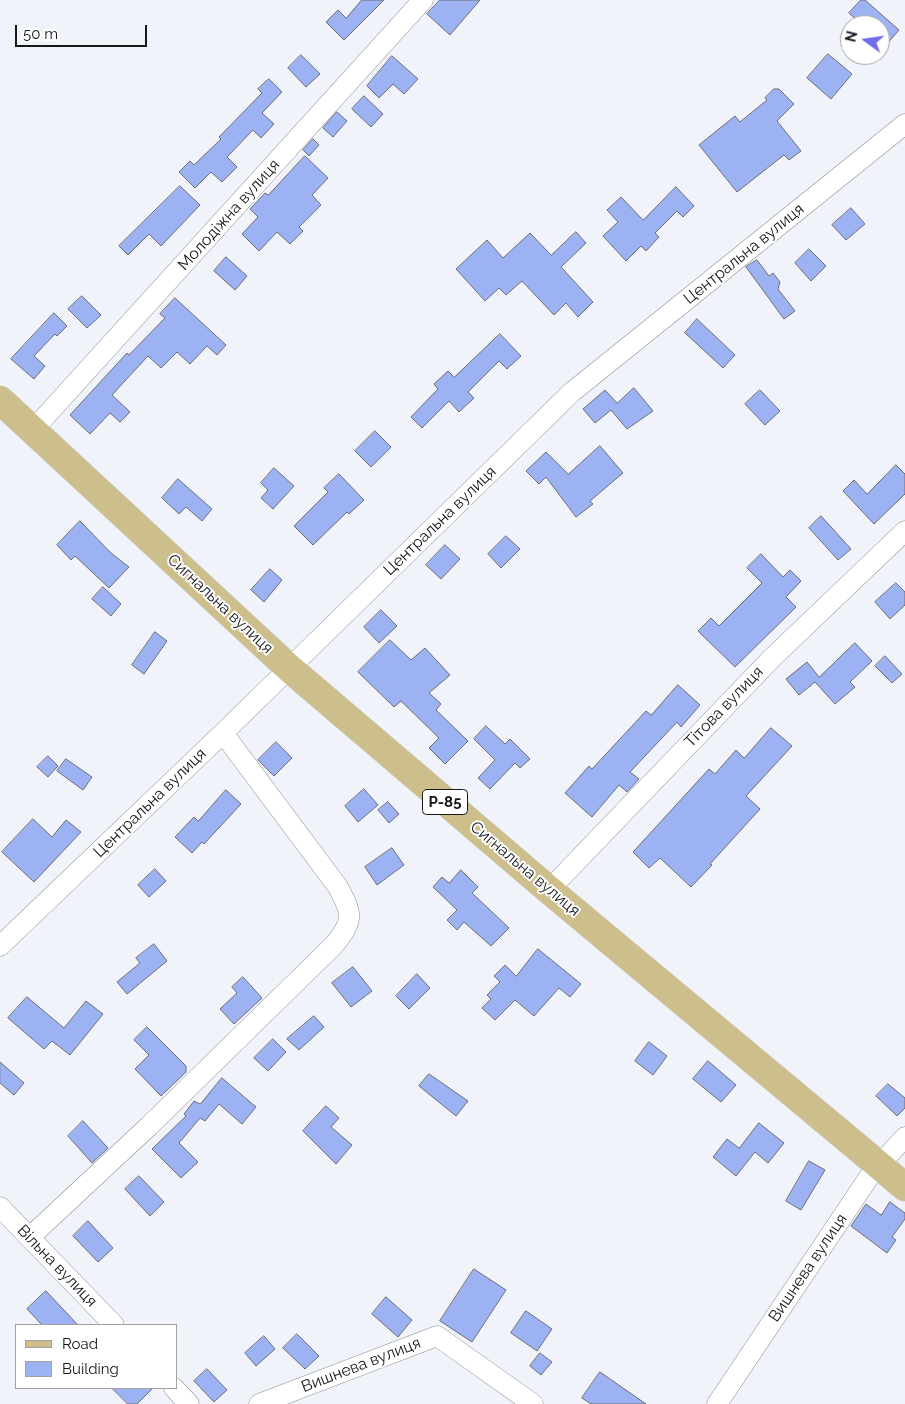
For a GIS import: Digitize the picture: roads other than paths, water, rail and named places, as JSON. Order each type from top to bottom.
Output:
[{"type":"main road","name":"Сигнальна вулиця","points":[[0,400],[289,668],[549,890],[905,1186]]},
{"type":"street","name":"Молодіжна вулиця","points":[[33,430],[423,0]]},
{"type":"street","name":"Центральна вулиця","points":[[0,946],[223,733],[572,392],[905,124]]},
{"type":"street","name":"Тітова вулиця","points":[[549,890],[772,658],[905,530]]},
{"type":"street","points":[[30,1237],[156,1119],[334,945],[348,928],[350,909],[338,887],[223,733]]},
{"type":"street","name":"Вишнева вулиця","points":[[717,1404],[879,1165],[905,1137]]},
{"type":"street","name":"Вільна вулиця","points":[[0,1207],[113,1324]]},
{"type":"street","name":"Вишнева вулиця","points":[[259,1404],[437,1336],[534,1404]]},
{"type":"street","points":[[175,1389],[189,1404]]}]
